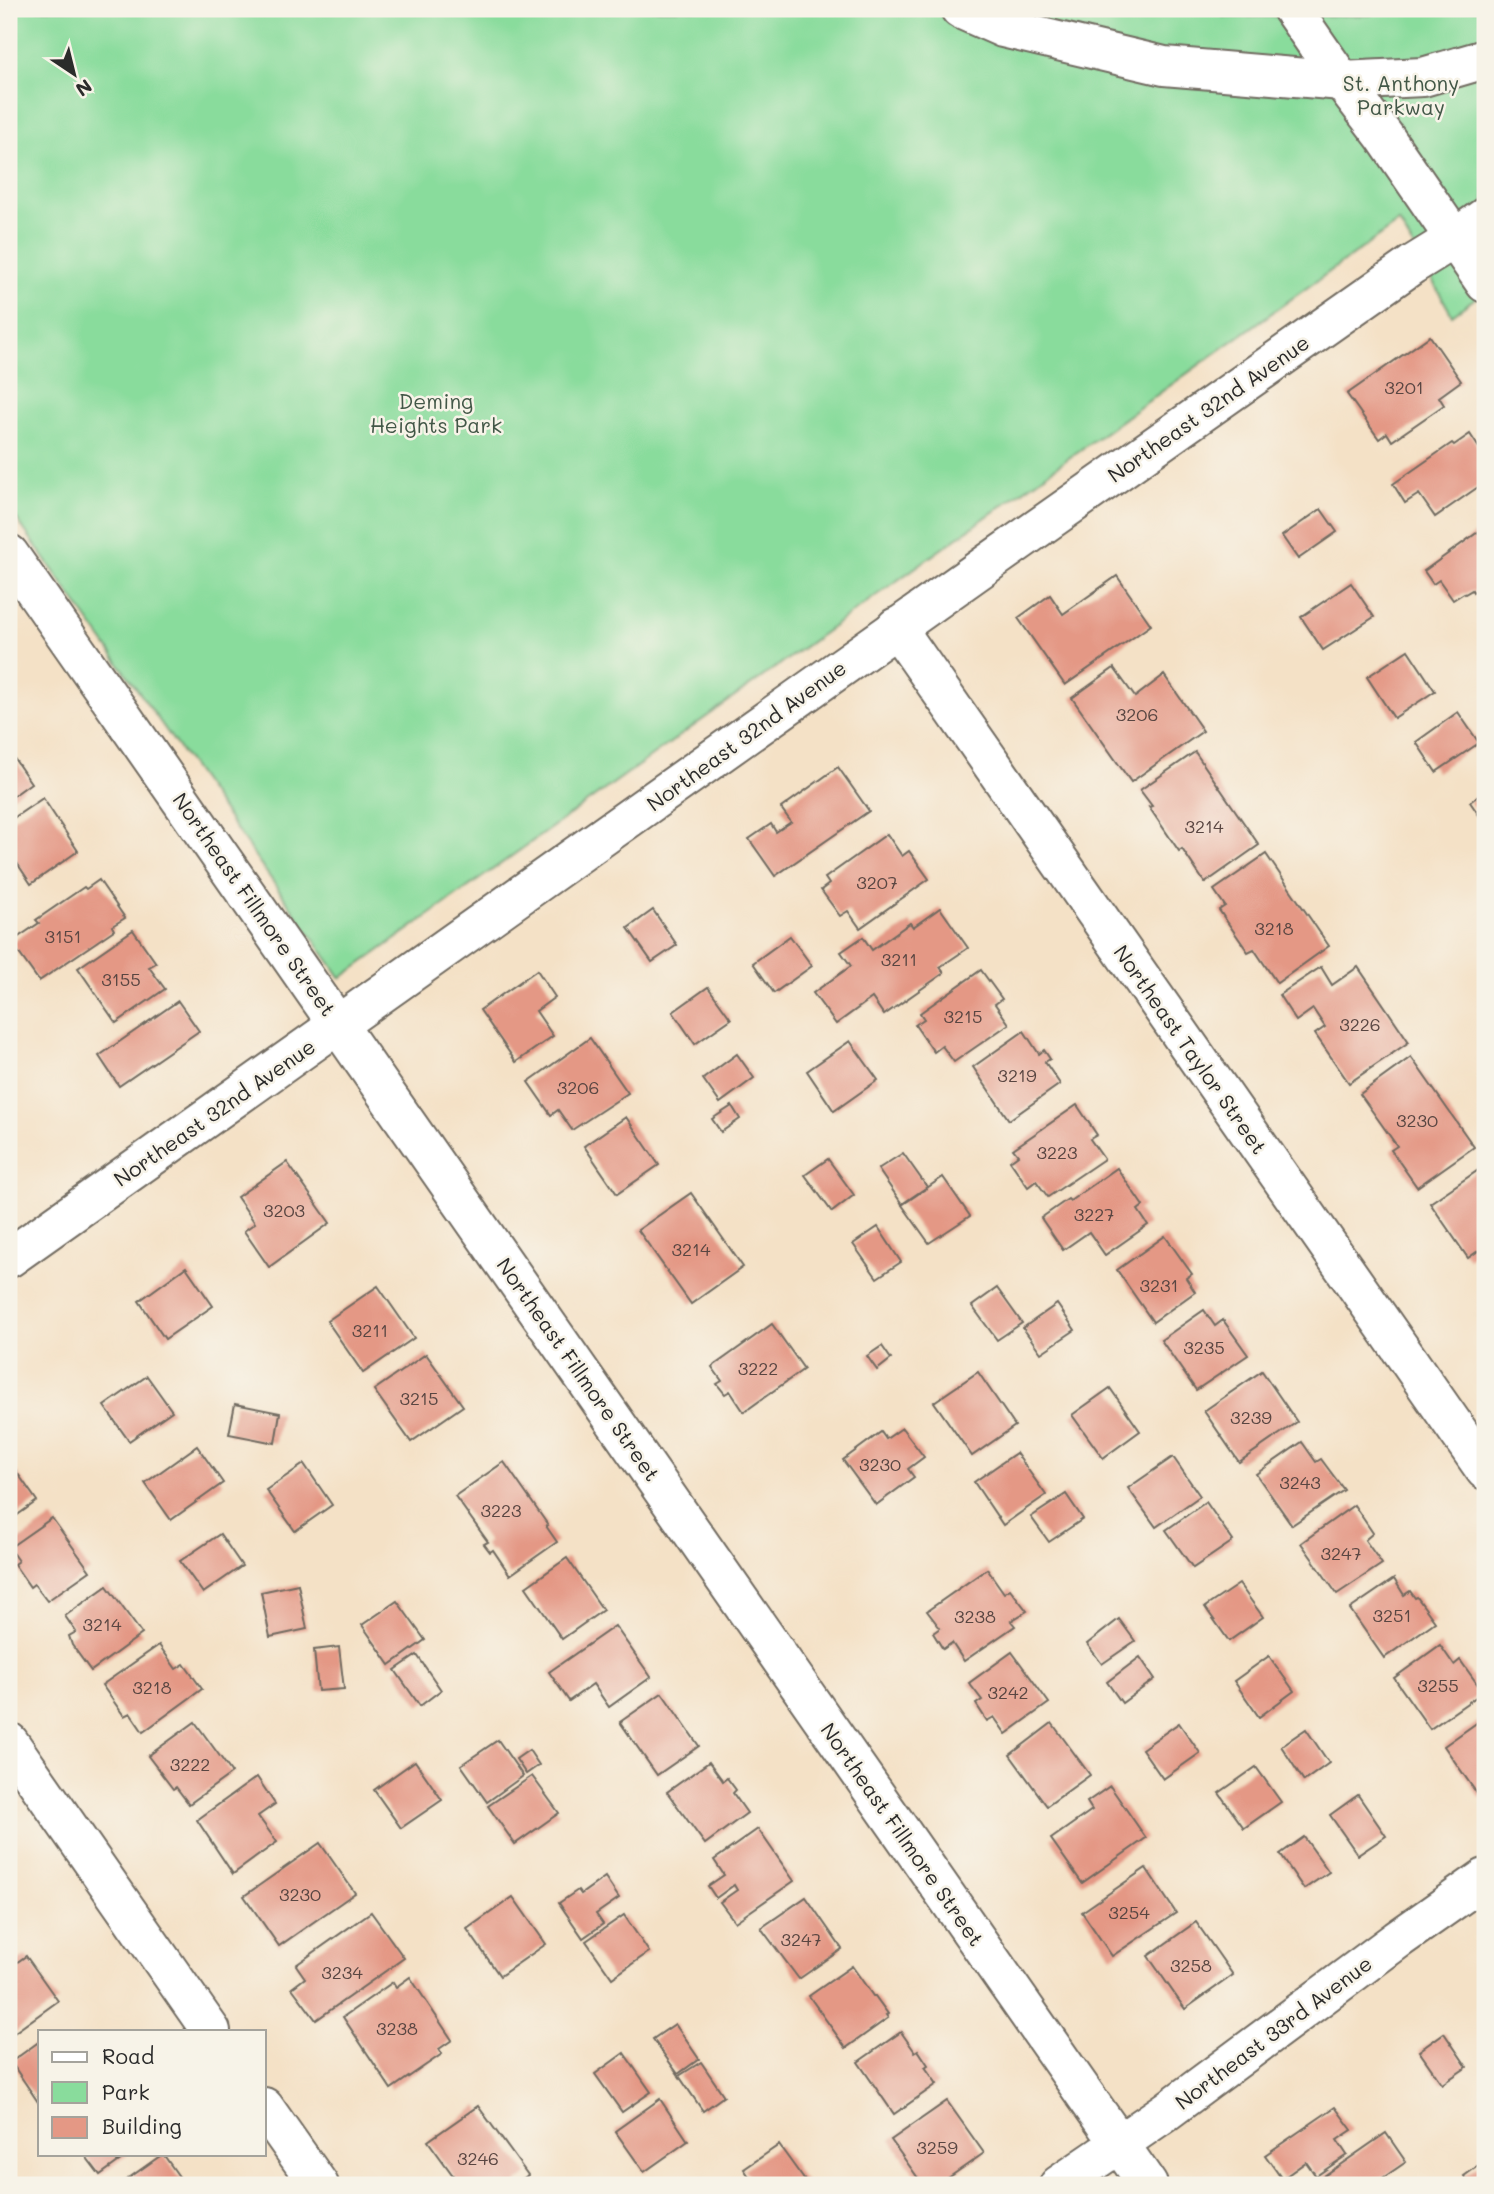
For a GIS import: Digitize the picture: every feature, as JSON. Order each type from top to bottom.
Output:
[{"type":"street","points":[[960,9],[1003,28],[1164,66],[1342,81],[1423,77],[1485,59]]},
{"type":"street","points":[[1292,9],[1384,136],[1485,284]]},
{"type":"street","name":"Northeast 32nd Avenue","points":[[9,1258],[896,627],[1412,264],[1485,217]]},
{"type":"street","name":"Northeast Fillmore Street","points":[[9,554],[1148,2185]]},
{"type":"street","name":"Northeast Taylor Street","points":[[896,627],[1485,1470]]},
{"type":"street","points":[[9,1742],[210,2030]]},
{"type":"street","name":"Northeast 33rd Avenue","points":[[1059,2185],[1485,1878]]},
{"type":"street","points":[[266,2111],[319,2185]]},
{"type":"green space","name":"Deming Heights Park","points":[[9,9],[1218,9],[1224,17],[1370,15],[1379,9],[1485,9],[1485,291],[1452,315],[1399,222],[341,978],[9,508]]},
{"type":"building","points":[[1430,336],[1461,381],[1439,397],[1444,405],[1392,441],[1387,433],[1379,439],[1347,394]]},
{"type":"building","points":[[1470,434],[1485,457],[1485,478],[1479,482],[1481,485],[1435,517],[1419,494],[1405,503],[1393,484],[1452,443],[1454,445]]},
{"type":"building","points":[[1321,509],[1337,532],[1298,559],[1282,536]]},
{"type":"building","points":[[1478,532],[1485,541],[1485,584],[1453,600],[1439,580],[1433,584],[1424,571]]},
{"type":"building","points":[[1117,576],[1151,625],[1065,685],[1018,618],[1050,595],[1063,614]]},
{"type":"building","points":[[1351,583],[1374,617],[1323,650],[1301,617]]},
{"type":"building","points":[[1408,650],[1435,691],[1394,718],[1367,677]]},
{"type":"building","points":[[1114,668],[1135,697],[1164,675],[1203,731],[1131,782],[1072,698]]},
{"type":"building","points":[[1458,712],[1479,743],[1436,772],[1416,742]]},
{"type":"building","points":[[9,751],[31,783],[9,799]]},
{"type":"building","points":[[1195,752],[1259,845],[1205,883],[1182,849],[1179,851],[1140,790]]},
{"type":"building","points":[[838,767],[869,811],[775,876],[749,839],[771,824],[776,832],[791,822],[781,808]]},
{"type":"building","points":[[1485,791],[1485,824],[1470,802]]},
{"type":"building","points":[[43,798],[78,851],[31,884],[9,851],[9,821]]},
{"type":"building","points":[[887,834],[902,856],[909,851],[929,879],[860,928],[848,911],[840,916],[821,890],[829,884],[825,878]]},
{"type":"building","points":[[1266,854],[1329,946],[1277,983],[1254,949],[1248,952],[1219,910],[1225,906],[1214,890]]},
{"type":"building","points":[[99,880],[125,918],[112,926],[114,930],[39,981],[11,942],[39,923],[36,920],[84,887],[86,889]]},
{"type":"building","points":[[940,908],[968,948],[940,967],[944,973],[884,1015],[872,998],[836,1024],[813,993],[851,966],[841,952],[863,937],[872,950],[910,923],[913,927]]},
{"type":"building","points":[[653,910],[677,945],[652,962],[628,928]]},
{"type":"building","points":[[133,930],[156,963],[149,967],[165,989],[116,1023],[78,968]]},
{"type":"building","points":[[790,936],[812,966],[774,993],[753,963]]},
{"type":"building","points":[[1321,967],[1332,985],[1358,967],[1409,1042],[1349,1083],[1315,1034],[1325,1027],[1313,1009],[1296,1021],[1279,995]]},
{"type":"building","points":[[537,970],[555,997],[536,1011],[553,1036],[516,1062],[480,1010]]},
{"type":"building","points":[[981,970],[1002,999],[995,1004],[1009,1024],[954,1062],[942,1046],[934,1052],[915,1025],[924,1019],[920,1013]]},
{"type":"building","points":[[708,987],[731,1019],[695,1044],[673,1012]]},
{"type":"building","points":[[178,1001],[199,1031],[119,1086],[99,1056]]},
{"type":"building","points":[[1024,1031],[1039,1054],[1044,1050],[1050,1059],[1045,1062],[1060,1084],[1009,1120],[973,1067]]},
{"type":"building","points":[[590,1038],[628,1093],[572,1130],[558,1110],[551,1115],[528,1082]]},
{"type":"building","points":[[850,1041],[878,1080],[834,1111],[807,1071]]},
{"type":"building","points":[[737,1054],[754,1078],[720,1103],[703,1079]]},
{"type":"building","points":[[1411,1057],[1474,1147],[1417,1187],[1391,1150],[1397,1146],[1360,1094]]},
{"type":"building","points":[[1077,1105],[1097,1135],[1090,1139],[1104,1159],[1048,1197],[1036,1181],[1028,1187],[1010,1161],[1018,1155],[1013,1149]]},
{"type":"building","points":[[732,1106],[740,1119],[721,1132],[712,1119]]},
{"type":"building","points":[[626,1117],[659,1165],[617,1194],[584,1146]]},
{"type":"building","points":[[903,1153],[927,1187],[902,1204],[878,1169]]},
{"type":"building","points":[[828,1159],[854,1195],[832,1212],[805,1175]]},
{"type":"building","points":[[287,1162],[330,1223],[269,1267],[244,1231],[255,1223],[237,1197]]},
{"type":"building","points":[[1117,1168],[1143,1206],[1138,1210],[1148,1225],[1105,1255],[1089,1232],[1063,1250],[1041,1218]]},
{"type":"building","points":[[1480,1169],[1485,1176],[1485,1246],[1468,1258],[1430,1203]]},
{"type":"building","points":[[943,1177],[970,1216],[929,1243],[902,1205]]},
{"type":"building","points":[[691,1193],[743,1267],[691,1304],[638,1230]]},
{"type":"building","points":[[878,1227],[901,1262],[877,1278],[853,1244]]},
{"type":"building","points":[[1165,1236],[1192,1274],[1186,1278],[1195,1292],[1153,1322],[1117,1270]]},
{"type":"building","points":[[186,1267],[213,1306],[165,1339],[139,1301]]},
{"type":"building","points":[[378,1286],[414,1338],[363,1373],[327,1321]]},
{"type":"building","points":[[997,1288],[1022,1323],[997,1340],[972,1306]]},
{"type":"building","points":[[1057,1304],[1075,1330],[1041,1353],[1023,1328]]},
{"type":"building","points":[[1204,1310],[1215,1326],[1223,1320],[1248,1355],[1196,1390],[1161,1340]]},
{"type":"building","points":[[772,1324],[804,1369],[744,1412],[730,1391],[725,1394],[717,1384],[722,1381],[712,1367]]},
{"type":"building","points":[[882,1346],[891,1359],[877,1370],[867,1356]]},
{"type":"building","points":[[426,1354],[463,1406],[411,1442],[374,1390]]},
{"type":"building","points":[[1262,1371],[1297,1422],[1239,1462],[1204,1411]]},
{"type":"building","points":[[978,1372],[1015,1426],[972,1456],[934,1402]]},
{"type":"building","points":[[147,1376],[172,1411],[129,1441],[104,1406]]},
{"type":"building","points":[[1110,1388],[1140,1431],[1103,1458],[1072,1415]]},
{"type":"building","points":[[235,1404],[280,1413],[275,1443],[229,1434]]},
{"type":"building","points":[[902,1428],[924,1457],[908,1469],[914,1477],[876,1505],[843,1460],[881,1432],[886,1439]]},
{"type":"building","points":[[1302,1442],[1316,1462],[1321,1459],[1344,1490],[1292,1525],[1256,1474]]},
{"type":"building","points":[[197,1446],[223,1483],[171,1520],[145,1483]]},
{"type":"building","points":[[1016,1453],[1046,1495],[1003,1525],[974,1482]]},
{"type":"building","points":[[1173,1457],[1200,1496],[1156,1527],[1128,1488]]},
{"type":"building","points":[[9,1461],[37,1501],[9,1521]]},
{"type":"building","points":[[504,1462],[557,1542],[510,1575],[493,1550],[490,1552],[484,1544],[488,1542],[455,1496]]},
{"type":"building","points":[[304,1464],[332,1505],[295,1531],[266,1490]]},
{"type":"building","points":[[1066,1494],[1083,1519],[1049,1542],[1031,1517]]},
{"type":"building","points":[[1206,1502],[1233,1541],[1193,1568],[1166,1530]]},
{"type":"building","points":[[1354,1505],[1373,1533],[1365,1540],[1382,1564],[1337,1594],[1301,1543]]},
{"type":"building","points":[[52,1518],[90,1571],[47,1601],[34,1584],[30,1587],[14,1564],[18,1561],[9,1548]]},
{"type":"building","points":[[220,1534],[242,1566],[203,1593],[180,1561]]},
{"type":"building","points":[[567,1558],[603,1610],[562,1639],[526,1587]]},
{"type":"building","points":[[987,1569],[1004,1593],[1010,1589],[1027,1611],[1011,1621],[1015,1626],[964,1661],[952,1643],[943,1649],[933,1633],[940,1628],[927,1611]]},
{"type":"building","points":[[1394,1579],[1404,1595],[1410,1591],[1417,1597],[1435,1622],[1384,1658],[1350,1609]]},
{"type":"building","points":[[298,1584],[307,1629],[270,1637],[261,1592]]},
{"type":"building","points":[[1239,1584],[1263,1617],[1229,1641],[1205,1607]]},
{"type":"building","points":[[107,1586],[142,1634],[91,1671],[72,1645],[69,1636],[76,1632],[65,1616]]},
{"type":"building","points":[[397,1601],[425,1640],[390,1665],[362,1625]]},
{"type":"building","points":[[1119,1619],[1135,1641],[1102,1664],[1087,1644]]},
{"type":"building","points":[[615,1626],[651,1677],[609,1707],[593,1684],[569,1701],[549,1672]]},
{"type":"building","points":[[159,1645],[176,1669],[184,1664],[202,1689],[143,1732],[130,1713],[124,1716],[102,1685]]},
{"type":"building","points":[[1440,1645],[1454,1665],[1460,1660],[1483,1692],[1430,1729],[1394,1678]]},
{"type":"building","points":[[339,1647],[344,1689],[318,1691],[314,1650]]},
{"type":"building","points":[[1012,1652],[1049,1703],[1006,1734],[994,1717],[987,1721],[976,1704],[982,1700],[969,1683]]},
{"type":"building","points":[[417,1655],[441,1690],[420,1706],[395,1670]]},
{"type":"building","points":[[1269,1656],[1294,1691],[1259,1717],[1234,1681]]},
{"type":"building","points":[[1140,1657],[1155,1679],[1122,1703],[1107,1682]]},
{"type":"building","points":[[662,1693],[699,1746],[657,1775],[620,1722]]},
{"type":"building","points":[[1485,1717],[1485,1795],[1480,1798],[1444,1746]]},
{"type":"building","points":[[195,1722],[232,1773],[189,1804],[176,1787],[173,1789],[148,1756]]},
{"type":"building","points":[[1052,1723],[1090,1775],[1047,1806],[1010,1755]]},
{"type":"building","points":[[1179,1723],[1200,1753],[1163,1779],[1142,1749]]},
{"type":"building","points":[[1306,1729],[1329,1763],[1304,1781],[1281,1746]]},
{"type":"building","points":[[498,1740],[523,1776],[487,1802],[461,1765]]},
{"type":"building","points":[[529,1750],[539,1765],[526,1774],[516,1759]]},
{"type":"building","points":[[415,1761],[442,1800],[401,1828],[374,1790]]},
{"type":"building","points":[[709,1762],[723,1781],[727,1778],[736,1790],[733,1793],[747,1813],[705,1844],[667,1792]]},
{"type":"building","points":[[1256,1767],[1281,1802],[1244,1828],[1219,1793]]},
{"type":"building","points":[[532,1776],[559,1813],[515,1844],[488,1806]]},
{"type":"building","points":[[257,1777],[275,1804],[258,1816],[277,1842],[233,1874],[197,1820]]},
{"type":"building","points":[[1110,1786],[1146,1838],[1082,1883],[1051,1839],[1092,1810],[1087,1802]]},
{"type":"building","points":[[1358,1795],[1386,1836],[1358,1855],[1330,1815]]},
{"type":"building","points":[[758,1829],[794,1881],[735,1922],[720,1902],[737,1890],[734,1885],[716,1898],[708,1886],[724,1875],[714,1860]]},
{"type":"building","points":[[1304,1837],[1329,1872],[1304,1889],[1280,1854]]},
{"type":"building","points":[[320,1843],[355,1893],[279,1946],[244,1896]]},
{"type":"building","points":[[1146,1868],[1176,1913],[1112,1956],[1082,1912]]},
{"type":"building","points":[[605,1877],[619,1898],[596,1914],[603,1924],[583,1938],[559,1903],[578,1890],[581,1894]]},
{"type":"building","points":[[513,1897],[546,1944],[500,1976],[467,1929]]},
{"type":"building","points":[[806,1897],[842,1949],[799,1979],[761,1928]]},
{"type":"building","points":[[371,1912],[404,1958],[316,2020],[292,1988],[305,1978],[296,1965]]},
{"type":"building","points":[[624,1915],[649,1952],[612,1978],[586,1941]]},
{"type":"building","points":[[1196,1922],[1233,1975],[1185,2009],[1148,1956]]},
{"type":"building","points":[[26,1956],[58,2001],[11,2035],[9,1968]]},
{"type":"building","points":[[852,1966],[888,2014],[888,2018],[846,2048],[809,1996]]},
{"type":"building","points":[[410,1977],[452,2040],[439,2049],[442,2054],[391,2089],[343,2017],[393,1982],[396,1987]]},
{"type":"building","points":[[675,2024],[699,2059],[678,2074],[653,2039]]},
{"type":"building","points":[[901,2032],[915,2052],[918,2050],[928,2065],[925,2067],[937,2084],[894,2114],[858,2062]]},
{"type":"building","points":[[1444,2033],[1467,2067],[1442,2084],[1419,2051]]},
{"type":"building","points":[[38,2042],[38,2102],[11,2062]]},
{"type":"building","points":[[624,2053],[651,2092],[622,2112],[595,2074]]},
{"type":"building","points":[[701,2062],[724,2096],[703,2111],[679,2076]]},
{"type":"building","points":[[660,2099],[688,2141],[644,2172],[615,2131]]},
{"type":"building","points":[[947,2101],[984,2153],[938,2185],[923,2185],[891,2140]]},
{"type":"building","points":[[478,2106],[528,2175],[514,2185],[460,2185],[428,2141]]},
{"type":"building","points":[[1335,2107],[1352,2130],[1337,2140],[1347,2155],[1316,2176],[1306,2162],[1282,2179],[1265,2155]]},
{"type":"building","points":[[1386,2133],[1406,2162],[1380,2180],[1384,2185],[1311,2185]]},
{"type":"building","points":[[779,2145],[808,2185],[755,2185],[744,2169]]},
{"type":"building","points":[[86,2156],[126,2156],[100,2175]]},
{"type":"building","points":[[160,2156],[164,2156],[185,2185],[119,2185]]},
{"type":"building","points":[[1485,2161],[1485,2185],[1470,2185],[1464,2176]]},
{"type":"park label","name":"St. Anthony Parkway","points":[[1401,94]]}]
